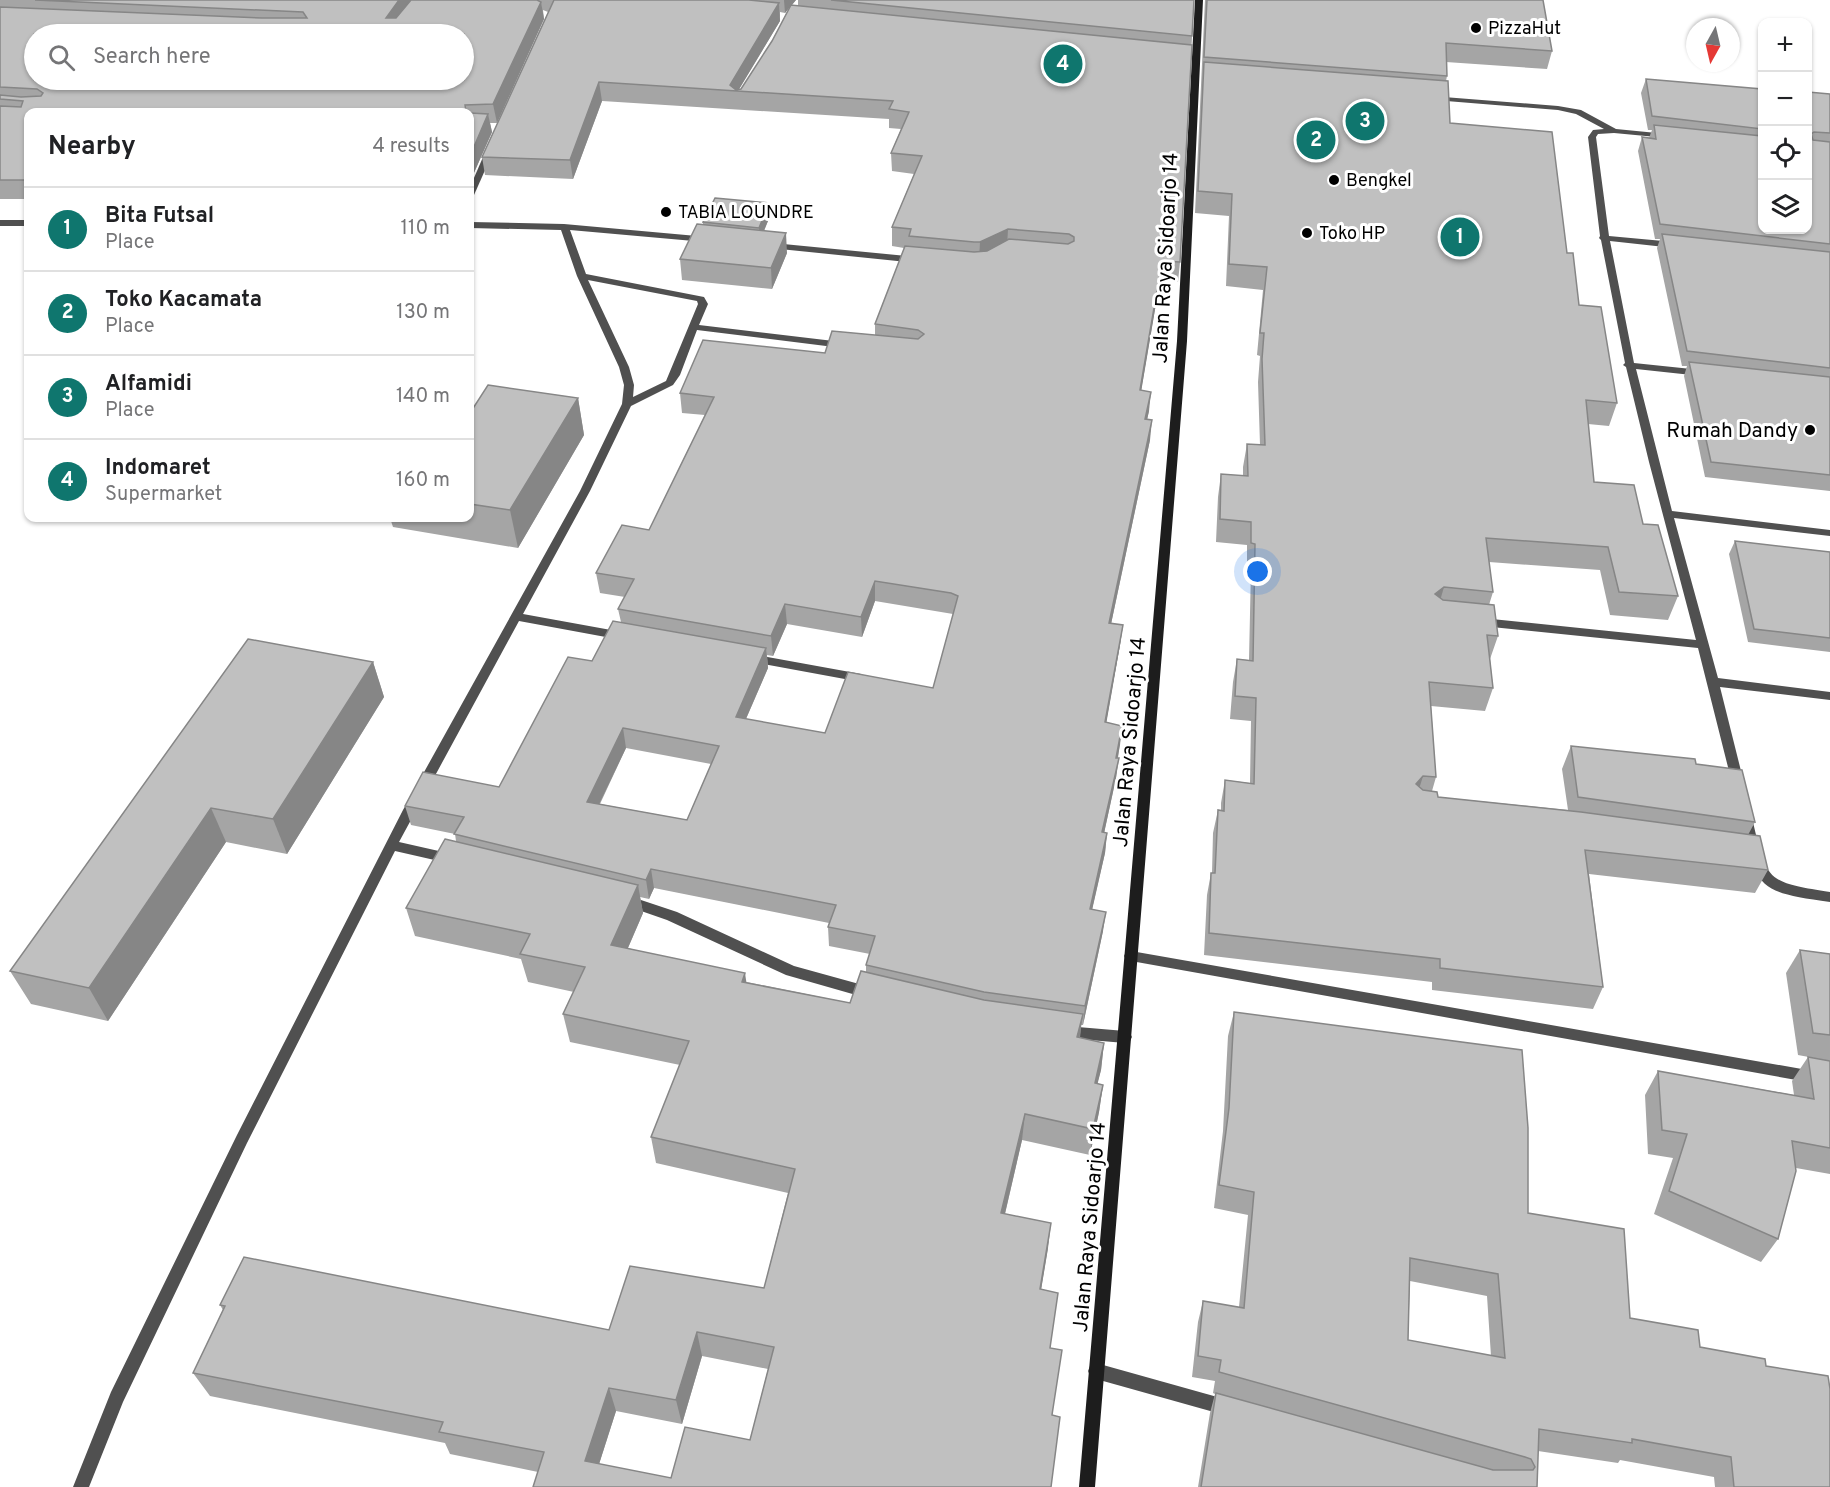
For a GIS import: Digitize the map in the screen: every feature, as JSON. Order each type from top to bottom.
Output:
[{"type":"main road","name":"Jalan Raya Sidoarjo 14","points":[[1087,1487],[1182,341],[1200,78],[1189,58],[1199,0]]},
{"type":"street","points":[[1427,97],[1558,108],[1578,112],[1614,131]]},
{"type":"street","points":[[1671,136],[1614,131],[1596,132],[1592,137],[1603,238],[1628,365],[1714,682],[1742,801],[1748,852],[1770,885],[1785,891],[1830,897]]},
{"type":"street","points":[[474,186],[496,137]]},
{"type":"street","points":[[0,223],[24,223]]},
{"type":"street","points":[[474,225],[564,227],[712,240]]},
{"type":"street","points":[[81,1487],[117,1398],[242,1139],[392,845],[585,491],[627,404],[629,385],[624,367],[582,276],[564,227]]},
{"type":"street","points":[[1603,238],[1683,246]]},
{"type":"street","points":[[759,245],[926,261]]},
{"type":"street","points":[[582,276],[701,299],[703,304],[675,375],[670,382],[627,404]]},
{"type":"street","points":[[694,327],[858,347]]},
{"type":"street","points":[[1628,365],[1711,374]]},
{"type":"street","points":[[1668,514],[1830,533]]},
{"type":"street","points":[[517,617],[634,638]]},
{"type":"street","points":[[1472,621],[1704,645]]},
{"type":"street","points":[[741,657],[870,680]]},
{"type":"street","points":[[1714,682],[1830,696]]},
{"type":"street","points":[[392,845],[460,861]]},
{"type":"street","points":[[609,896],[663,912],[791,971],[885,997]]},
{"type":"street","points":[[1131,956],[1830,1080]]},
{"type":"street","points":[[1051,1030],[1125,1037]]},
{"type":"street","points":[[1096,1371],[1246,1413]]},
{"type":"building","points":[[35,0],[399,0],[386,18],[396,18],[411,0],[537,0],[541,2],[493,104],[465,105],[465,108],[24,108],[24,180],[0,180],[0,106],[21,107],[23,101],[0,99],[0,95],[41,96],[43,93],[38,90],[474,90],[474,24],[24,24],[24,88],[0,87],[0,7],[307,18],[303,12]]},
{"type":"building","points":[[554,0],[749,0],[779,3],[730,85],[736,90],[741,89],[772,41],[791,5],[1192,45],[1180,262],[1162,261],[1140,390],[1151,392],[1145,419],[1152,420],[1109,623],[1123,625],[1105,722],[1122,726],[1116,758],[1119,758],[1102,832],[1107,833],[1090,909],[1106,912],[1085,1006],[984,992],[866,965],[875,936],[828,927],[836,905],[651,869],[646,880],[454,834],[464,817],[405,806],[423,772],[499,787],[568,657],[592,661],[613,621],[766,648],[736,717],[825,733],[848,672],[933,688],[958,596],[951,593],[875,581],[861,617],[785,604],[771,636],[618,609],[634,579],[596,573],[622,525],[649,530],[714,397],[680,393],[703,340],[825,353],[832,331],[918,339],[924,334],[918,330],[875,324],[905,246],[974,252],[987,251],[1009,239],[1068,244],[1074,241],[1074,237],[1069,234],[1008,229],[980,242],[974,242],[909,236],[911,229],[892,227],[922,156],[891,153],[909,112],[889,109],[893,101],[599,82],[570,160],[482,157]],"holes":[[[623,728],[719,746],[687,820],[587,802]]]},
{"type":"building","points":[[831,0],[1194,0],[1192,36]]},
{"type":"building","points":[[1207,0],[1543,0],[1552,51],[1446,43],[1447,76],[1204,57]]},
{"type":"building","points":[[1204,62],[1448,81],[1450,123],[1552,132],[1567,253],[1573,253],[1579,305],[1601,307],[1617,403],[1586,400],[1594,482],[1634,485],[1643,524],[1658,525],[1678,596],[1619,592],[1608,547],[1486,538],[1493,592],[1444,587],[1435,594],[1443,600],[1494,605],[1498,636],[1487,635],[1493,688],[1429,682],[1436,777],[1423,776],[1416,784],[1423,790],[1437,792],[1438,797],[1581,812],[1760,836],[1768,870],[1585,850],[1603,987],[1440,968],[1440,959],[1209,933],[1211,873],[1215,873],[1218,810],[1224,811],[1225,780],[1254,784],[1256,698],[1235,696],[1237,659],[1253,661],[1255,544],[1251,543],[1251,522],[1220,519],[1221,474],[1248,476],[1247,444],[1265,445],[1262,359],[1264,333],[1260,333],[1267,267],[1229,264],[1232,194],[1198,191]]},
{"type":"building","points":[[1646,79],[1758,89],[1758,129],[1652,116]]},
{"type":"building","points":[[1812,92],[1830,94],[1830,133],[1812,133]]},
{"type":"building","points":[[474,113],[488,114],[474,147]]},
{"type":"building","points":[[1654,125],[1758,136],[1758,234],[1812,234],[1812,137],[1813,140],[1830,142],[1830,244],[1660,224],[1642,137],[1656,139]]},
{"type":"building","points":[[715,198],[769,203],[759,228],[703,222]]},
{"type":"building","points":[[697,224],[786,233],[771,268],[680,259]]},
{"type":"building","points":[[1662,234],[1830,252],[1830,368],[1687,351]]},
{"type":"building","points":[[1689,362],[1830,377],[1830,475],[1711,462]]},
{"type":"building","points":[[488,385],[578,398],[510,510],[474,505],[474,407]]},
{"type":"building","points":[[1735,541],[1830,552],[1830,638],[1754,629]]},
{"type":"building","points":[[248,639],[373,662],[273,819],[211,808],[89,988],[10,971]]},
{"type":"building","points":[[1571,746],[1695,759],[1696,764],[1742,770],[1755,822],[1578,797]]},
{"type":"building","points":[[445,839],[638,885],[611,945],[745,973],[742,982],[850,1003],[861,971],[984,1000],[1083,1014],[1077,1037],[1104,1043],[1095,1083],[1103,1085],[1093,1129],[1025,1114],[1001,1213],[1051,1223],[1040,1289],[1058,1293],[1050,1348],[1062,1350],[1052,1415],[1060,1417],[1051,1487],[533,1487],[544,1452],[439,1432],[443,1422],[193,1373],[225,1306],[220,1305],[244,1257],[609,1330],[630,1266],[764,1288],[795,1169],[651,1137],[689,1041],[563,1014],[585,967],[520,954],[530,934],[406,908]],"holes":[[[697,1332],[774,1347],[750,1440],[685,1427],[671,1478],[585,1461],[609,1388],[676,1400]]]},
{"type":"building","points":[[1800,950],[1830,954],[1830,1035],[1813,1033]]},
{"type":"building","points":[[1234,1012],[1522,1050],[1528,1128],[1528,1213],[1624,1229],[1630,1318],[1698,1330],[1700,1347],[1765,1359],[1766,1366],[1828,1376],[1830,1487],[1734,1487],[1731,1457],[1632,1439],[1632,1443],[1539,1429],[1537,1487],[1201,1487],[1216,1393],[1493,1470],[1533,1470],[1535,1467],[1531,1459],[1525,1457],[1219,1372],[1221,1360],[1198,1356],[1203,1301],[1244,1308],[1254,1192],[1219,1185],[1229,1108]],"holes":[[[1410,1258],[1498,1274],[1505,1358],[1408,1340]]]},
{"type":"building","points":[[1808,1057],[1830,1061],[1830,1148],[1792,1141],[1796,1171],[1778,1239],[1669,1191],[1687,1134],[1662,1130],[1658,1071],[1814,1099]]},
{"type":"place","name":"PizzaHut","points":[[1476,28]]},
{"type":"place","name":"Indomaret","points":[[1063,64]]},
{"type":"place","name":"Alfamidi","points":[[1365,121]]},
{"type":"place","name":"Toko Kacamata","points":[[1316,140]]},
{"type":"place","name":"Bengkel","points":[[1334,180]]},
{"type":"place","name":"TABIA LOUNDRE","points":[[666,212]]},
{"type":"place","name":"Toko HP","points":[[1307,233]]},
{"type":"place","name":"Bita Futsal","points":[[1460,237]]},
{"type":"place","name":"Rumah Dandy","points":[[1810,430]]}]
